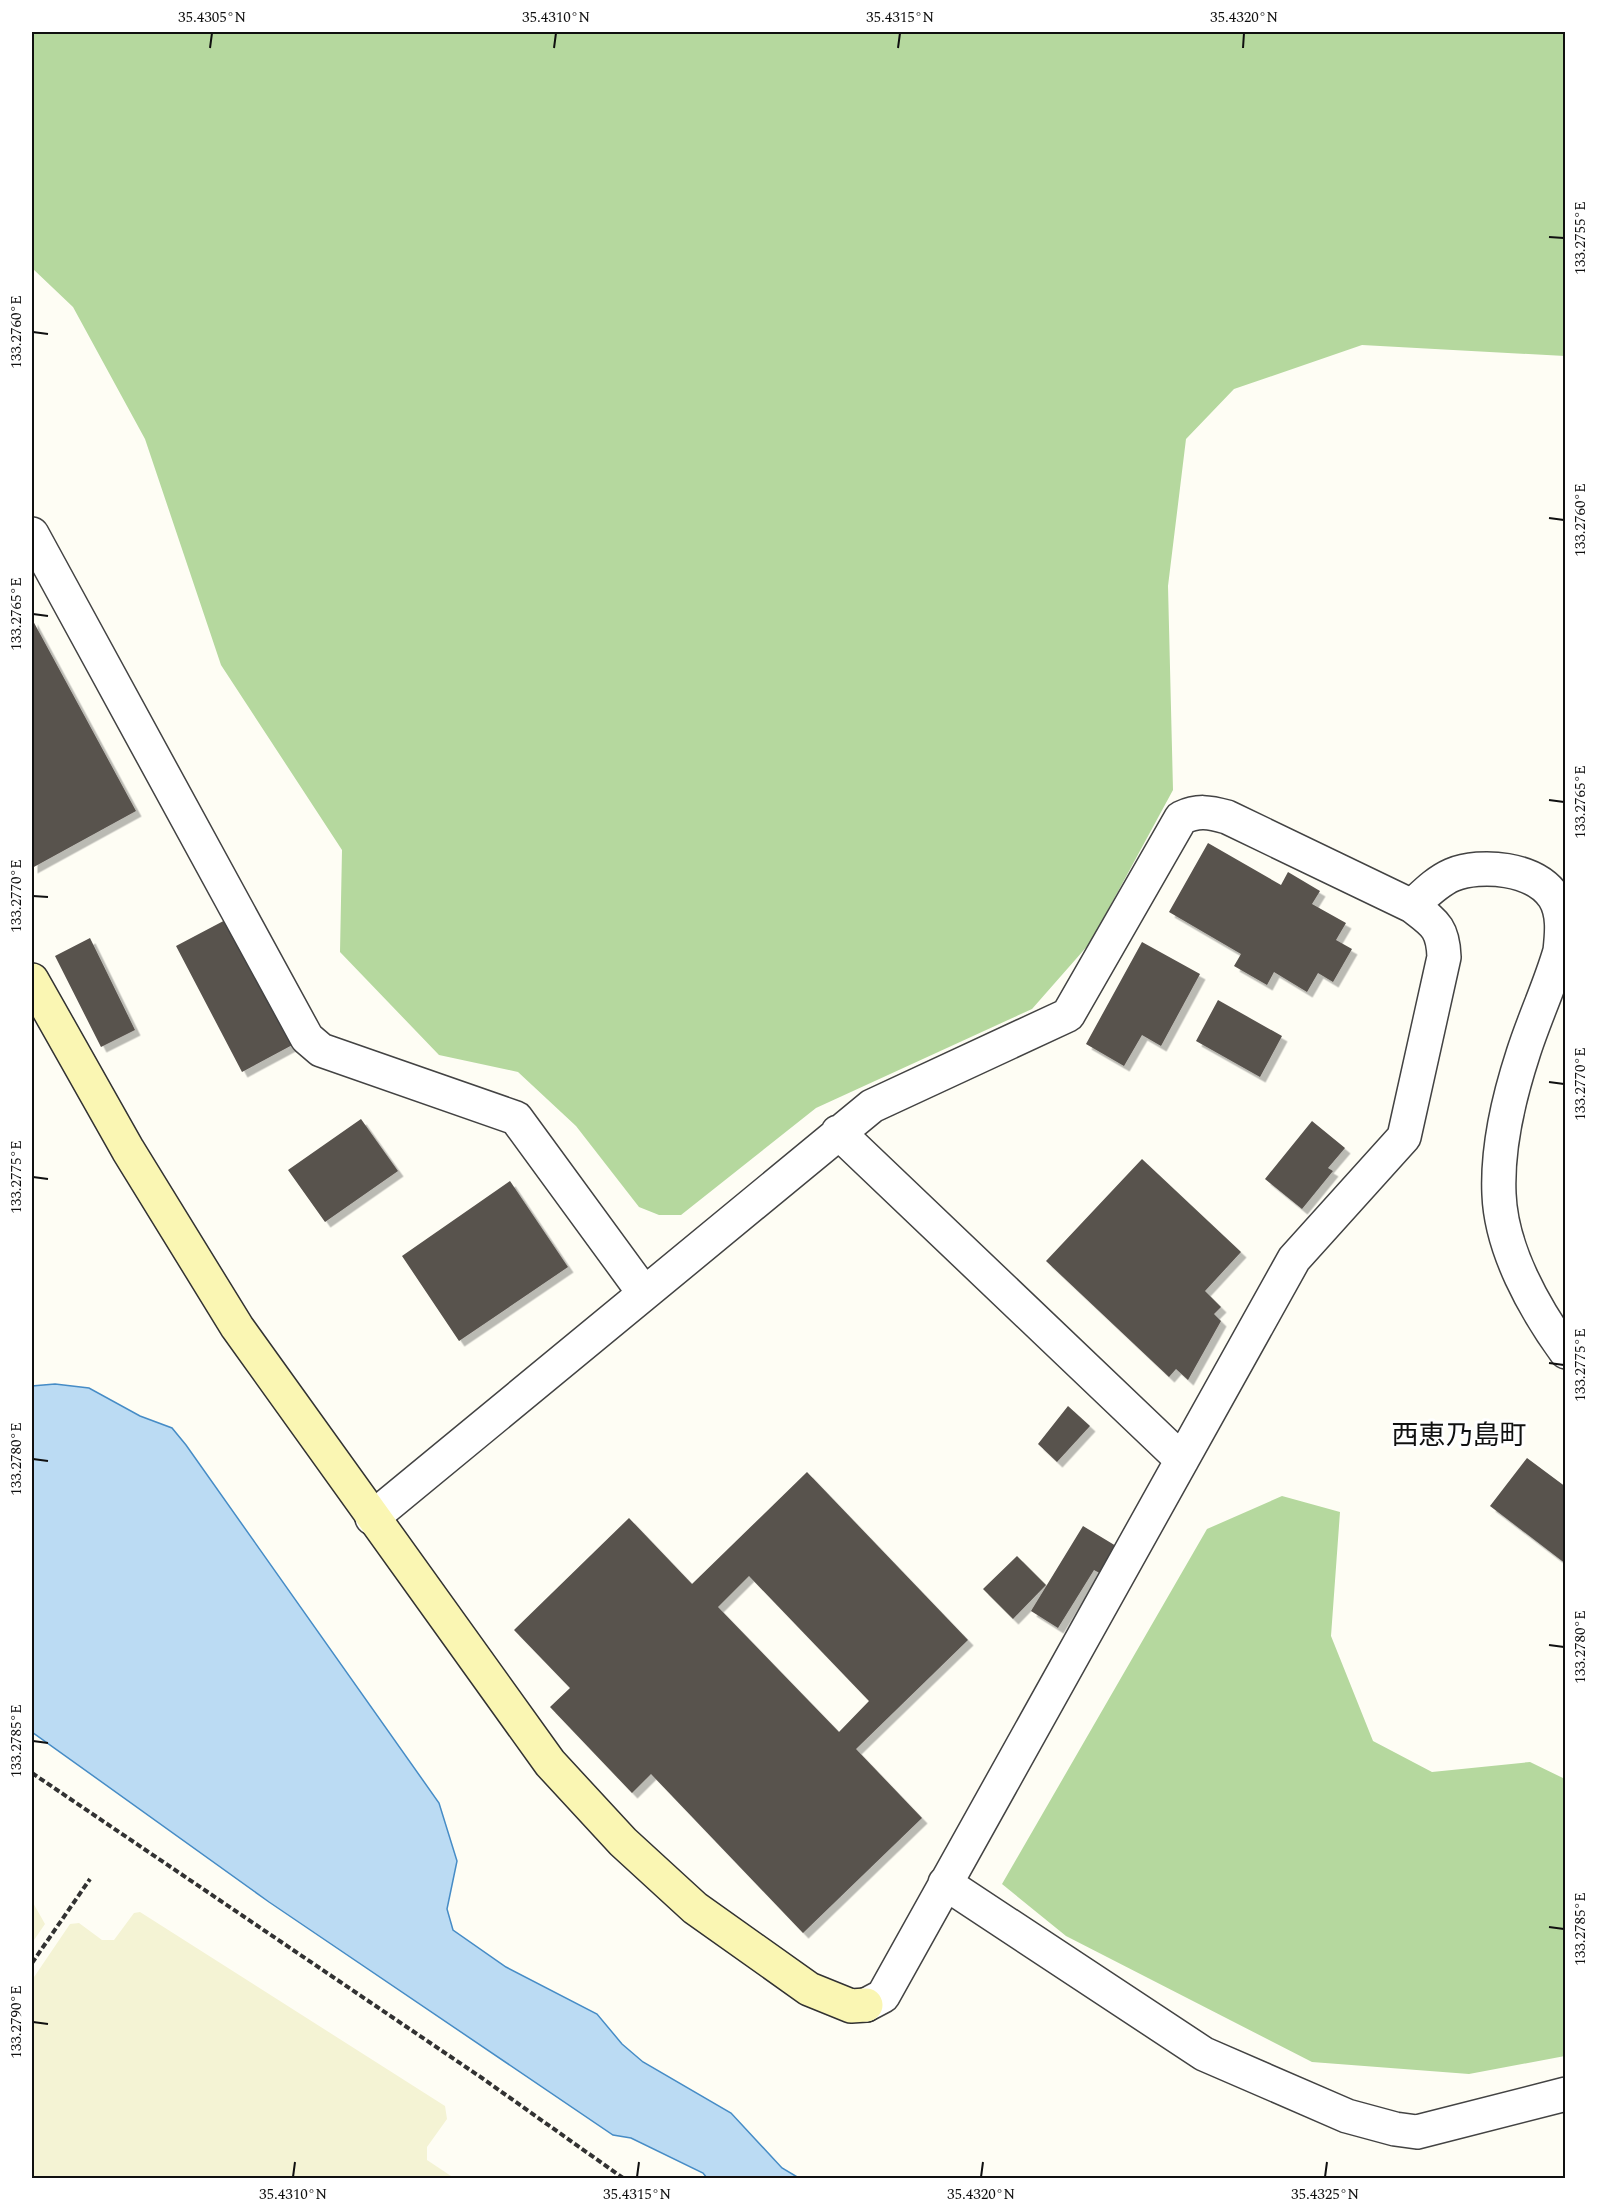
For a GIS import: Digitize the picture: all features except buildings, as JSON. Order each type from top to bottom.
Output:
[{"type":"street","points":[[32,534],[307,1038],[321,1050],[506,1112],[516,1118],[644,1293]]},
{"type":"street","points":[[32,980],[128,1150],[237,1328],[372,1518],[550,1762],[623,1842],[695,1908],[809,1989],[851,2006],[866,2005],[883,1996],[1294,1259],[1404,1137],[1444,957],[1444,940],[1438,927],[1412,906],[1227,817],[1209,812],[1194,812],[1181,818],[1068,1015],[872,1106],[372,1518]]},
{"type":"street","points":[[1412,906],[1431,888],[1452,875],[1477,869],[1521,874],[1554,896],[1563,930],[1560,951],[1514,1084],[1502,1154],[1499,1194],[1508,1242],[1550,1330],[1566,1352]]},
{"type":"street","points":[[838,1132],[1182,1460]]},
{"type":"street","points":[[945,1883],[1204,2054],[1347,2116],[1395,2129],[1417,2132],[1566,2094]]},
{"type":"path","points":[[32,1773],[472,2071],[623,2178]]},
{"type":"path","points":[[32,1964],[90,1879]]},
{"type":"green space","points":[[32,32],[1565,32],[1565,356],[1362,345],[1234,389],[1186,439],[1168,586],[1173,790],[1090,943],[1032,1009],[816,1108],[681,1215],[659,1215],[639,1207],[576,1126],[518,1072],[439,1055],[340,952],[342,850],[221,665],[145,439],[73,307],[32,268]]},
{"type":"green space","points":[[1282,1496],[1340,1512],[1331,1636],[1373,1741],[1432,1772],[1530,1762],[1565,1779],[1565,2056],[1469,2074],[1312,2062],[1066,1936],[1002,1884],[1207,1529]]},
{"type":"green space","points":[[32,1901],[45,1924],[32,1943]]},
{"type":"green space","points":[[140,1912],[445,2106],[447,2119],[427,2147],[427,2160],[454,2178],[32,2178],[32,1980],[70,1924],[79,1923],[102,1940],[114,1940],[134,1913]]},
{"type":"water","points":[[55,1384],[89,1388],[140,1416],[172,1428],[186,1445],[439,1803],[457,1861],[447,1909],[453,1930],[506,1967],[597,2014],[622,2044],[643,2062],[731,2113],[782,2168],[799,2178],[707,2178],[703,2173],[631,2138],[613,2135],[269,1902],[32,1732],[32,1386]]},
{"type":"district","name":"西恵乃島町","points":[[1459,1435]]}]
